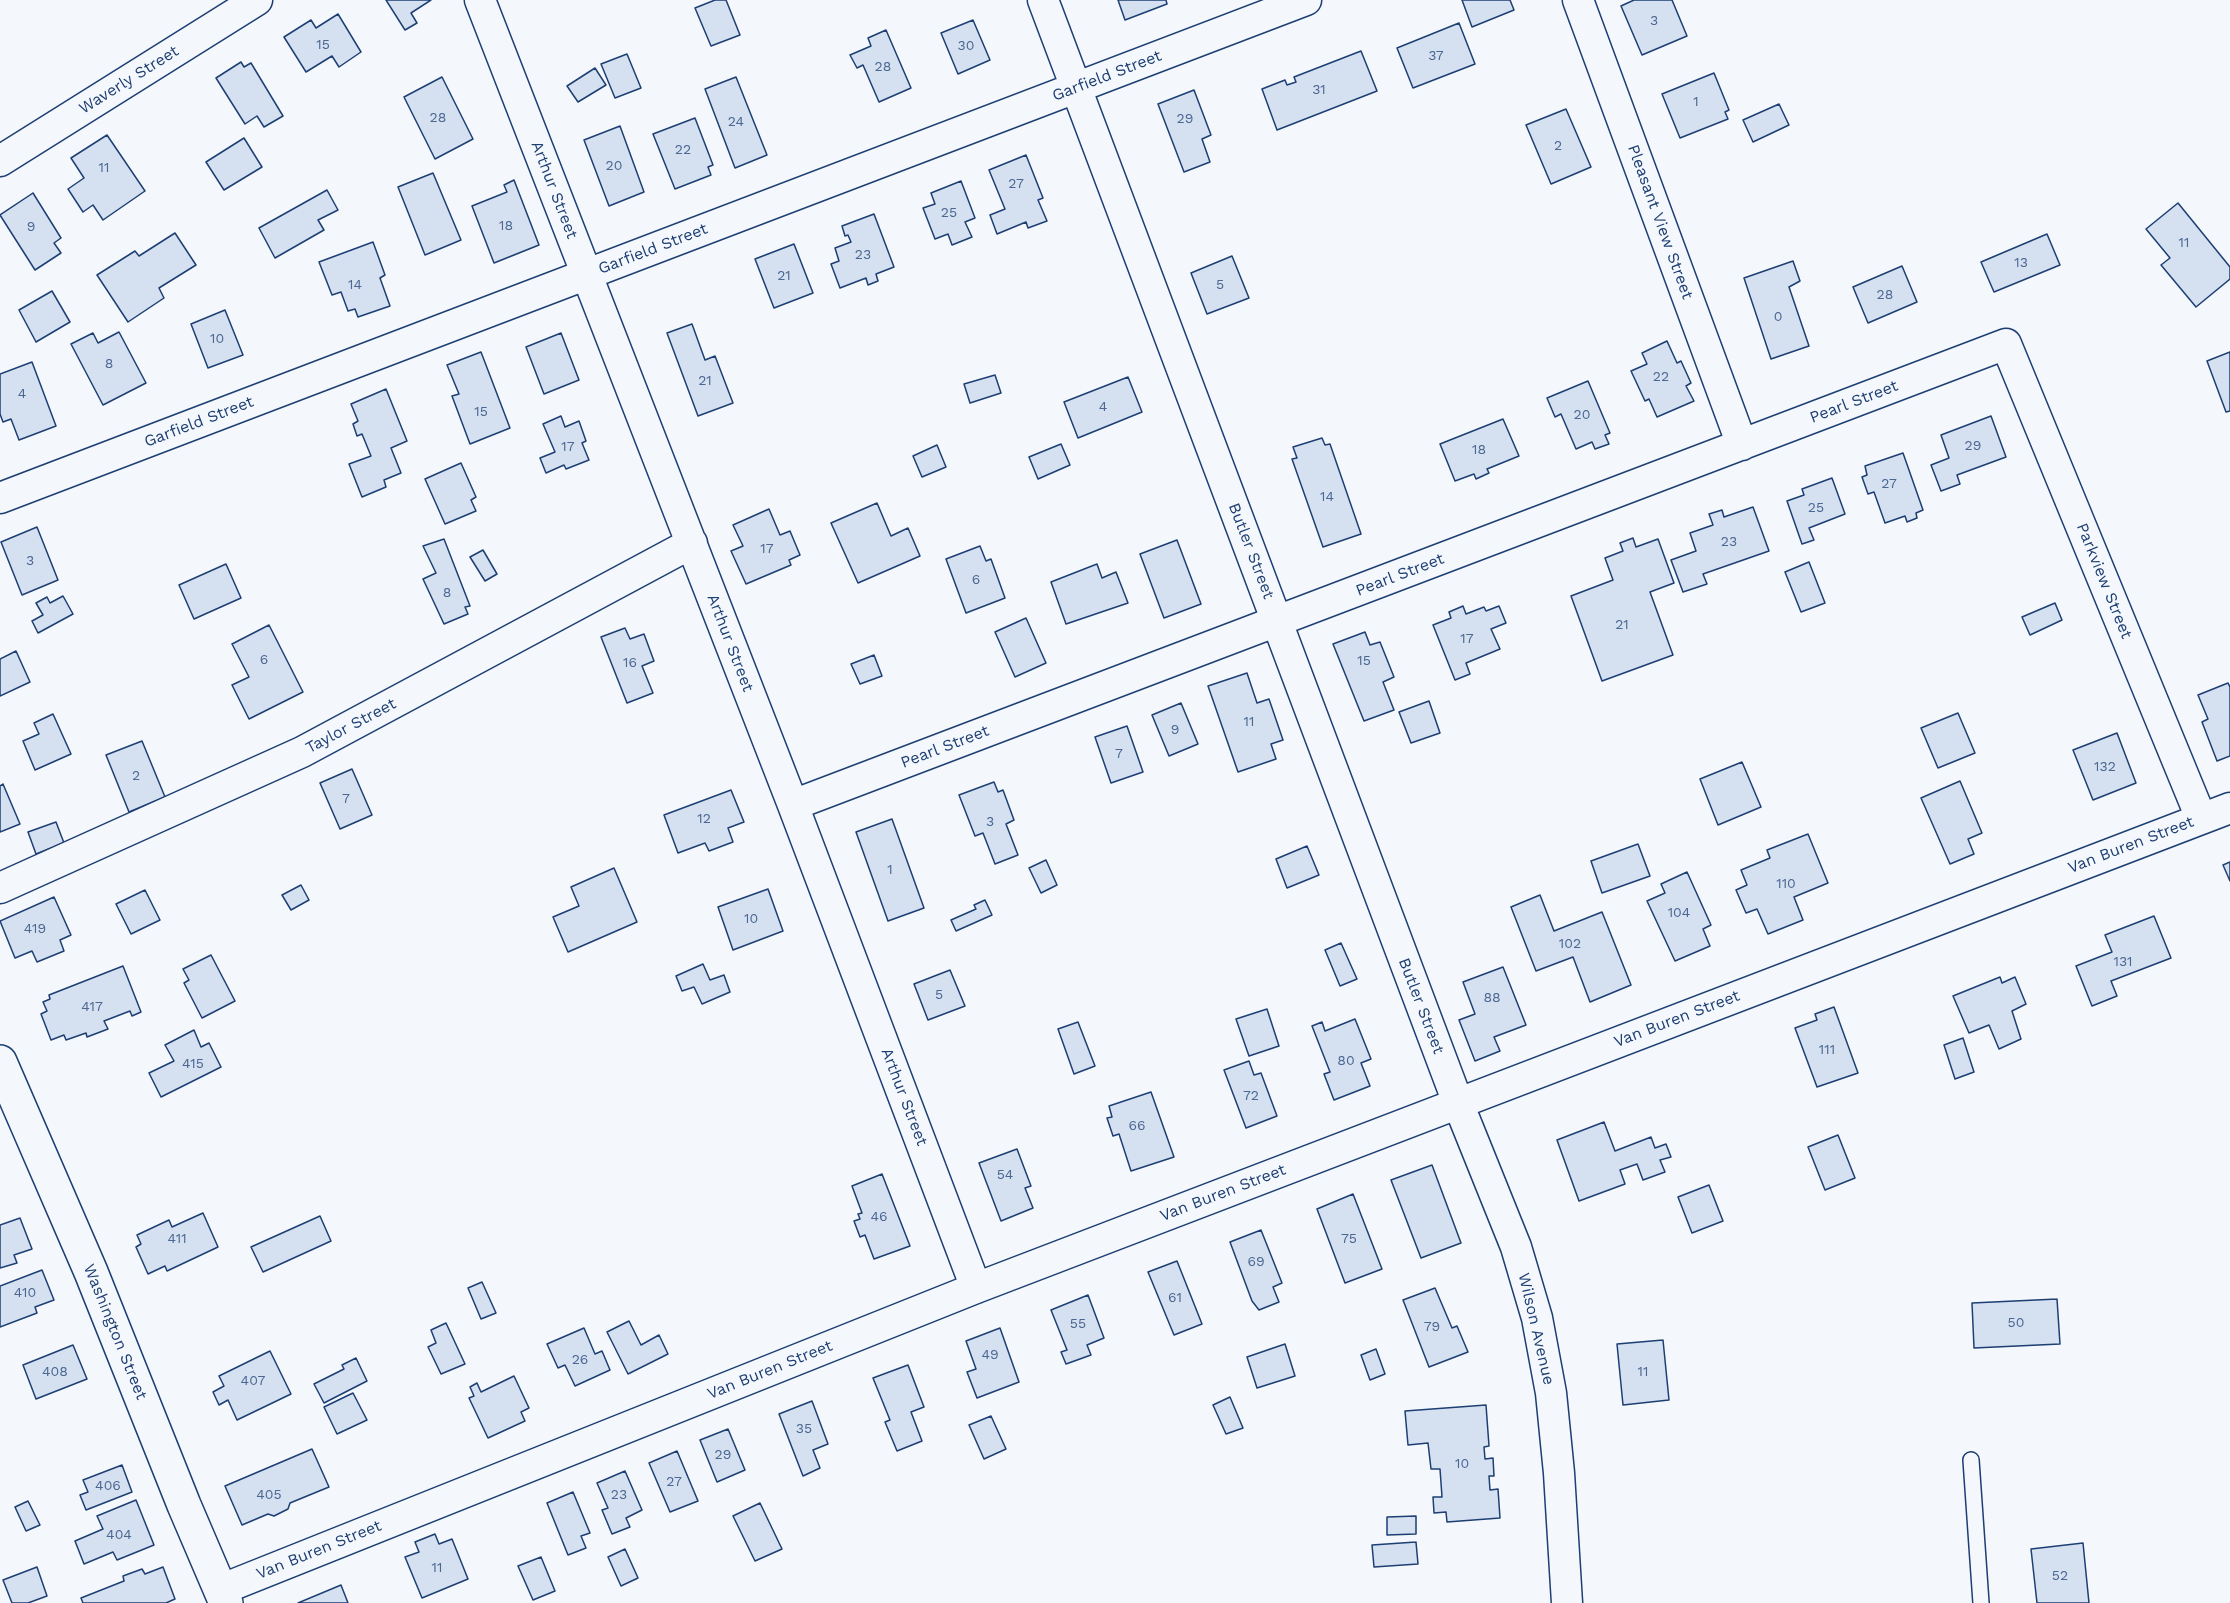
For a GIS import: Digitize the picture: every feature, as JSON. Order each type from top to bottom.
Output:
[{"type":"street","name":"Waverly Street","points":[[0,161],[257,0]]},
{"type":"street","name":"Arthur Street","points":[[480,0],[793,805],[976,1288]]},
{"type":"street","name":"Butler Street","points":[[1043,0],[1458,1103]]},
{"type":"street","name":"Garfield Street","points":[[0,498],[1306,0]]},
{"type":"street","name":"Pleasant View Street","points":[[1578,0],[1742,445]]},
{"type":"street","name":"Pearl Street","points":[[793,805],[2006,344]]},
{"type":"street","name":"Parkview Street","points":[[2006,344],[2201,818]]},
{"type":"street","name":"Taylor Street","points":[[0,888],[302,752],[692,543]]},
{"type":"street","name":"Van Buren Street","points":[[223,1596],[976,1288],[2230,808]]},
{"type":"street","name":"Washington Street","points":[[0,1062],[11,1115],[99,1292],[223,1596]]},
{"type":"street","name":"Wilson Avenue","points":[[1458,1103],[1516,1247],[1545,1354],[1559,1473],[1567,1603]]},
{"type":"lane","points":[[1971,1460],[1981,1603]]},
{"type":"building","points":[[386,0],[431,0],[411,13],[417,23],[405,30]]},
{"type":"building","points":[[715,0],[726,0],[740,35],[711,46],[695,8]]},
{"type":"building","points":[[1118,0],[1166,0],[1167,4],[1125,20]]},
{"type":"building","points":[[1462,0],[1510,0],[1514,10],[1472,27]]},
{"type":"building","points":[[1634,0],[1672,0],[1687,36],[1642,55],[1621,6]]},
{"type":"building","points":[[338,14],[361,52],[339,67],[332,56],[306,72],[284,37],[311,20],[316,28]]},
{"type":"building","points":[[973,20],[990,60],[958,74],[941,33]]},
{"type":"building","points":[[1459,23],[1475,64],[1413,88],[1397,48]]},
{"type":"building","points":[[886,30],[911,88],[879,102],[863,65],[857,68],[850,55],[871,46],[868,38]]},
{"type":"building","points":[[1361,51],[1377,91],[1277,130],[1262,89],[1285,80],[1287,85],[1296,82],[1294,77]]},
{"type":"building","points":[[627,54],[641,88],[615,98],[601,64]]},
{"type":"building","points":[[241,62],[244,67],[251,63],[283,116],[264,127],[257,116],[245,124],[216,78]]},
{"type":"building","points":[[595,68],[606,85],[578,102],[567,86]]},
{"type":"building","points":[[1714,73],[1729,110],[1725,112],[1728,119],[1680,138],[1662,94]]},
{"type":"building","points":[[442,77],[473,139],[435,159],[404,97]]},
{"type":"building","points":[[736,77],[767,155],[735,168],[705,89]]},
{"type":"building","points":[[1194,90],[1211,135],[1202,139],[1210,162],[1184,172],[1158,104]]},
{"type":"building","points":[[1779,104],[1789,125],[1753,142],[1743,120]]},
{"type":"building","points":[[1566,109],[1591,167],[1551,184],[1526,125]]},
{"type":"building","points":[[695,118],[713,165],[708,167],[711,175],[675,189],[653,134]]},
{"type":"building","points":[[620,126],[644,192],[609,206],[584,140]]},
{"type":"building","points":[[107,135],[145,191],[103,220],[93,205],[83,212],[68,189],[84,178],[71,158]]},
{"type":"building","points":[[244,138],[262,167],[224,190],[206,162]]},
{"type":"building","points":[[1026,155],[1043,198],[1038,200],[1047,221],[1028,228],[1026,222],[997,234],[990,215],[1005,209],[989,170]]},
{"type":"building","points":[[433,173],[461,240],[425,255],[398,187]]},
{"type":"building","points":[[514,180],[539,245],[494,263],[472,206],[507,192],[504,185]]},
{"type":"building","points":[[961,181],[975,218],[965,222],[972,237],[952,245],[948,234],[935,239],[923,208],[935,204],[931,193]]},
{"type":"building","points":[[327,190],[338,210],[318,220],[324,230],[275,258],[259,228]]},
{"type":"building","points":[[33,193],[61,238],[54,243],[61,253],[35,270],[0,215]]},
{"type":"building","points":[[2178,203],[2230,267],[2230,279],[2196,307],[2161,265],[2170,258],[2146,229]]},
{"type":"building","points":[[874,214],[894,267],[876,274],[878,281],[868,285],[866,278],[840,288],[831,264],[839,261],[835,248],[851,242],[848,235],[845,236],[842,226]]},
{"type":"building","points":[[175,233],[196,265],[159,288],[164,298],[128,322],[97,275],[135,251],[139,256]]},
{"type":"building","points":[[2047,234],[2060,265],[1994,292],[1981,262]]},
{"type":"building","points":[[373,242],[385,275],[380,278],[390,306],[358,317],[355,309],[348,311],[341,292],[332,295],[319,262]]},
{"type":"building","points":[[794,244],[813,293],[774,308],[755,259]]},
{"type":"building","points":[[1232,256],[1249,298],[1207,314],[1191,273]]},
{"type":"building","points":[[1793,261],[1800,281],[1789,287],[1809,346],[1771,359],[1744,278]]},
{"type":"building","points":[[1902,266],[1917,302],[1868,323],[1853,287]]},
{"type":"building","points":[[52,291],[70,322],[36,342],[19,310]]},
{"type":"building","points":[[225,310],[243,355],[208,368],[191,324]]},
{"type":"building","points":[[692,324],[705,360],[715,356],[733,403],[698,416],[667,333]]},
{"type":"building","points":[[119,332],[146,383],[103,405],[71,344],[93,333],[98,343]]},
{"type":"building","points":[[561,333],[579,380],[544,394],[526,347]]},
{"type":"building","points":[[1667,341],[1677,363],[1681,361],[1691,383],[1686,386],[1694,401],[1657,417],[1649,399],[1645,401],[1631,371],[1647,364],[1642,353]]},
{"type":"building","points":[[481,352],[510,428],[470,444],[452,396],[459,394],[447,365]]},
{"type":"building","points":[[2230,352],[2230,411],[2226,412],[2207,361]]},
{"type":"building","points":[[32,362],[56,426],[19,440],[11,419],[3,422],[0,414],[0,374]]},
{"type":"building","points":[[995,375],[1001,393],[970,403],[964,384]]},
{"type":"building","points":[[1128,377],[1142,412],[1078,438],[1064,402]]},
{"type":"building","points":[[1588,381],[1610,433],[1605,435],[1609,444],[1595,449],[1592,442],[1576,449],[1561,414],[1555,417],[1547,398]]},
{"type":"building","points":[[386,389],[407,441],[391,448],[401,473],[384,480],[386,487],[362,497],[349,464],[371,456],[362,434],[357,436],[353,424],[358,421],[351,404]]},
{"type":"building","points":[[561,416],[565,427],[579,421],[586,441],[582,443],[589,460],[566,469],[564,465],[546,473],[540,458],[555,452],[543,424]]},
{"type":"building","points":[[1991,416],[2006,457],[1957,475],[1960,484],[1941,491],[1931,465],[1949,458],[1941,435]]},
{"type":"building","points":[[1503,419],[1519,456],[1487,469],[1489,473],[1476,479],[1474,474],[1455,481],[1440,444]]},
{"type":"building","points":[[1322,438],[1325,445],[1330,444],[1361,534],[1323,547],[1292,459],[1297,458],[1293,447]]},
{"type":"building","points":[[1061,444],[1070,465],[1038,479],[1029,457]]},
{"type":"building","points":[[937,445],[946,467],[922,477],[913,456]]},
{"type":"building","points":[[1903,453],[1923,510],[1916,513],[1917,518],[1907,522],[1905,516],[1885,523],[1874,492],[1868,494],[1862,477],[1867,475],[1865,466]]},
{"type":"building","points":[[461,463],[476,497],[471,500],[476,511],[445,524],[425,479]]},
{"type":"building","points":[[1832,478],[1845,514],[1809,528],[1814,540],[1802,544],[1787,501],[1804,495],[1802,489]]},
{"type":"building","points":[[877,503],[891,536],[908,528],[920,556],[858,583],[831,523]]},
{"type":"building","points":[[1753,507],[1769,551],[1703,574],[1707,584],[1683,592],[1671,560],[1696,551],[1690,533],[1713,525],[1709,514],[1722,510],[1724,517]]},
{"type":"building","points":[[769,509],[780,535],[790,531],[800,555],[789,560],[791,565],[746,584],[731,551],[743,546],[733,525]]},
{"type":"building","points":[[37,527],[58,580],[22,595],[1,542]]},
{"type":"building","points":[[1633,538],[1636,547],[1658,539],[1674,583],[1650,592],[1673,655],[1602,681],[1571,596],[1613,580],[1605,558],[1623,551],[1620,543]]},
{"type":"building","points":[[444,539],[470,606],[465,607],[468,614],[444,624],[423,579],[436,573],[423,546]]},
{"type":"building","points":[[1177,540],[1201,604],[1164,618],[1140,554]]},
{"type":"building","points":[[980,546],[986,561],[991,559],[1005,598],[966,613],[946,559]]},
{"type":"building","points":[[483,550],[497,574],[485,581],[470,557]]},
{"type":"building","points":[[1809,562],[1825,603],[1801,612],[1785,572]]},
{"type":"building","points":[[226,564],[241,598],[194,619],[179,585]]},
{"type":"building","points":[[1097,564],[1102,578],[1116,572],[1128,603],[1066,624],[1051,582]]},
{"type":"building","points":[[63,596],[73,614],[38,633],[32,621],[43,615],[36,603],[47,597],[50,603]]},
{"type":"building","points":[[2055,603],[2062,620],[2030,635],[2022,617]]},
{"type":"building","points":[[1463,606],[1466,614],[1484,607],[1486,611],[1499,606],[1506,623],[1491,629],[1500,649],[1466,663],[1470,674],[1455,680],[1433,625],[1451,618],[1449,612]]},
{"type":"building","points":[[1026,618],[1046,663],[1015,677],[995,632]]},
{"type":"building","points":[[269,625],[303,692],[249,719],[232,685],[249,677],[232,644]]},
{"type":"building","points":[[625,628],[630,639],[644,634],[654,661],[642,666],[653,693],[627,703],[601,637]]},
{"type":"building","points":[[1365,632],[1370,645],[1380,642],[1394,677],[1383,682],[1394,710],[1364,721],[1333,644]]},
{"type":"building","points":[[16,651],[30,682],[0,696],[0,659]]},
{"type":"building","points":[[874,655],[882,676],[860,684],[851,664]]},
{"type":"building","points":[[1247,673],[1257,703],[1269,699],[1283,740],[1271,744],[1276,759],[1238,772],[1208,686]]},
{"type":"building","points":[[2228,683],[2230,687],[2230,756],[2217,761],[2202,722],[2208,719],[2198,695]]},
{"type":"building","points":[[1429,701],[1440,733],[1411,743],[1399,712]]},
{"type":"building","points":[[1181,703],[1198,744],[1169,756],[1152,715]]},
{"type":"building","points":[[1958,713],[1975,753],[1938,768],[1921,728]]},
{"type":"building","points":[[53,714],[71,754],[35,770],[23,741],[39,734],[34,723]]},
{"type":"building","points":[[1127,726],[1143,772],[1111,783],[1095,737]]},
{"type":"building","points":[[2117,733],[2136,783],[2093,800],[2073,750]]},
{"type":"building","points":[[142,741],[165,797],[129,812],[106,755]]},
{"type":"building","points":[[1742,762],[1761,807],[1718,825],[1700,779]]},
{"type":"building","points":[[352,769],[372,815],[340,829],[320,783]]},
{"type":"building","points":[[1960,781],[1982,833],[1968,839],[1974,854],[1950,864],[1921,798]]},
{"type":"building","points":[[994,782],[998,792],[1003,790],[1014,820],[1006,824],[1018,855],[995,864],[983,833],[975,836],[959,795]]},
{"type":"building","points":[[3,784],[20,824],[0,832],[0,786]]},
{"type":"building","points":[[731,790],[744,822],[728,828],[733,842],[709,851],[705,843],[678,853],[664,815]]},
{"type":"building","points":[[892,819],[924,908],[888,921],[856,832]]},
{"type":"building","points":[[56,822],[64,843],[36,854],[28,832]]},
{"type":"building","points":[[1808,834],[1828,883],[1794,897],[1803,920],[1768,934],[1757,909],[1746,913],[1736,890],[1747,885],[1741,870],[1770,858],[1767,850]]},
{"type":"building","points":[[1638,844],[1650,876],[1602,893],[1591,861]]},
{"type":"building","points":[[1307,846],[1319,875],[1287,888],[1276,859]]},
{"type":"building","points":[[1046,860],[1057,885],[1041,893],[1029,868]]},
{"type":"building","points":[[2230,862],[2230,881],[2223,865]]},
{"type":"building","points":[[614,868],[637,922],[568,952],[553,917],[579,906],[571,887]]},
{"type":"building","points":[[1687,872],[1711,925],[1703,929],[1710,946],[1675,961],[1647,901],[1665,893],[1661,884]]},
{"type":"building","points":[[301,885],[309,900],[291,910],[282,895]]},
{"type":"building","points":[[768,889],[783,931],[733,950],[718,907]]},
{"type":"building","points":[[145,890],[160,920],[131,934],[116,904]]},
{"type":"building","points":[[1540,895],[1554,931],[1602,912],[1631,985],[1590,1002],[1573,957],[1536,971],[1511,907]]},
{"type":"building","points":[[54,897],[71,935],[60,940],[64,951],[37,962],[32,951],[15,958],[0,921]]},
{"type":"building","points":[[985,900],[992,915],[956,931],[951,920],[976,909],[974,905]]},
{"type":"building","points":[[2154,916],[2171,958],[2111,981],[2117,996],[2092,1006],[2076,966],[2112,952],[2105,935]]},
{"type":"building","points":[[1341,943],[1357,979],[1340,986],[1325,950]]},
{"type":"building","points":[[211,955],[235,1001],[202,1018],[184,983],[189,980],[183,969]]},
{"type":"building","points":[[703,964],[710,980],[724,975],[730,992],[702,1004],[694,987],[682,991],[676,976]]},
{"type":"building","points":[[123,966],[141,1012],[132,1016],[130,1011],[104,1021],[108,1029],[87,1037],[86,1033],[66,1040],[64,1035],[51,1040],[41,1014],[47,1011],[43,1002],[50,999],[49,995]]},
{"type":"building","points":[[1503,967],[1526,1025],[1494,1037],[1500,1051],[1475,1061],[1459,1020],[1475,1014],[1463,982]]},
{"type":"building","points":[[950,970],[965,1006],[928,1020],[914,984]]},
{"type":"building","points":[[2000,977],[2002,983],[2015,977],[2026,1004],[2012,1011],[2021,1039],[1999,1049],[1989,1025],[1969,1033],[1953,996]]},
{"type":"building","points":[[1834,1007],[1858,1073],[1817,1087],[1795,1028],[1817,1020],[1815,1014]]},
{"type":"building","points":[[1267,1009],[1279,1046],[1249,1056],[1236,1019]]},
{"type":"building","points":[[1355,1019],[1371,1059],[1361,1063],[1370,1086],[1334,1100],[1324,1074],[1330,1072],[1312,1026],[1322,1022],[1325,1031]]},
{"type":"building","points":[[1078,1022],[1095,1066],[1074,1074],[1058,1029]]},
{"type":"building","points":[[194,1030],[201,1047],[209,1043],[221,1067],[161,1097],[149,1073],[174,1061],[165,1045]]},
{"type":"building","points":[[1963,1038],[1974,1072],[1955,1079],[1944,1045]]},
{"type":"building","points":[[1249,1061],[1254,1075],[1261,1073],[1277,1116],[1246,1128],[1224,1070]]},
{"type":"building","points":[[1151,1092],[1174,1157],[1131,1171],[1119,1134],[1113,1136],[1107,1118],[1112,1117],[1109,1106]]},
{"type":"building","points":[[1604,1122],[1615,1151],[1651,1137],[1655,1148],[1666,1144],[1671,1157],[1660,1160],[1665,1172],[1643,1180],[1637,1164],[1620,1170],[1625,1184],[1579,1201],[1557,1140]]},
{"type":"building","points":[[1838,1135],[1855,1178],[1825,1190],[1808,1147]]},
{"type":"building","points":[[1017,1149],[1031,1186],[1025,1188],[1033,1208],[1001,1221],[979,1163]]},
{"type":"building","points":[[1432,1165],[1461,1243],[1421,1258],[1391,1180]]},
{"type":"building","points":[[882,1174],[910,1246],[874,1259],[865,1235],[860,1237],[854,1221],[860,1219],[858,1214],[862,1213],[852,1186]]},
{"type":"building","points":[[1709,1185],[1723,1221],[1692,1233],[1678,1197]]},
{"type":"building","points":[[1353,1194],[1382,1269],[1345,1283],[1317,1209]]},
{"type":"building","points":[[203,1213],[218,1247],[167,1271],[165,1266],[148,1274],[136,1247],[141,1244],[137,1235],[169,1220],[172,1227]]},
{"type":"building","points":[[320,1216],[331,1241],[263,1272],[251,1247]]},
{"type":"building","points":[[20,1218],[32,1249],[14,1255],[17,1263],[0,1268],[0,1225]]},
{"type":"building","points":[[1261,1230],[1282,1283],[1273,1287],[1279,1302],[1259,1310],[1252,1301],[1230,1242]]},
{"type":"building","points":[[1177,1261],[1202,1324],[1174,1335],[1148,1272]]},
{"type":"building","points":[[42,1270],[54,1300],[35,1307],[37,1313],[0,1327],[0,1286]]},
{"type":"building","points":[[482,1282],[496,1313],[481,1319],[468,1288]]},
{"type":"building","points":[[1435,1288],[1452,1328],[1457,1326],[1468,1352],[1429,1367],[1403,1300]]},
{"type":"building","points":[[1088,1295],[1104,1338],[1087,1345],[1091,1355],[1066,1364],[1061,1352],[1067,1350],[1051,1310]]},
{"type":"building","points":[[2057,1299],[2060,1344],[1974,1348],[1972,1303]]},
{"type":"building","points":[[629,1321],[641,1345],[659,1335],[668,1354],[628,1374],[607,1332]]},
{"type":"building","points":[[446,1323],[465,1364],[441,1374],[428,1347],[436,1343],[431,1330]]},
{"type":"building","points":[[584,1328],[595,1354],[602,1351],[610,1370],[575,1386],[565,1365],[558,1368],[547,1344]]},
{"type":"building","points":[[1000,1328],[1019,1382],[977,1398],[967,1372],[976,1369],[966,1341]]},
{"type":"building","points":[[1663,1340],[1669,1400],[1623,1405],[1617,1344]]},
{"type":"building","points":[[1285,1344],[1295,1376],[1257,1388],[1247,1357]]},
{"type":"building","points":[[73,1345],[87,1379],[36,1399],[23,1365]]},
{"type":"building","points":[[1376,1349],[1385,1374],[1370,1380],[1361,1355]]},
{"type":"building","points":[[270,1351],[291,1394],[237,1420],[228,1400],[219,1405],[213,1392],[224,1386],[219,1376]]},
{"type":"building","points":[[356,1358],[367,1381],[324,1403],[314,1384],[344,1369],[342,1365]]},
{"type":"building","points":[[908,1365],[924,1407],[911,1412],[922,1441],[897,1451],[885,1422],[890,1420],[873,1378]]},
{"type":"building","points":[[514,1376],[529,1408],[521,1412],[525,1421],[488,1438],[469,1398],[474,1396],[470,1387],[477,1383],[481,1392]]},
{"type":"building","points":[[353,1393],[367,1420],[337,1434],[324,1407]]},
{"type":"building","points":[[1230,1397],[1243,1428],[1226,1434],[1213,1405]]},
{"type":"building","points":[[812,1401],[828,1444],[813,1450],[820,1468],[803,1476],[779,1414]]},
{"type":"building","points":[[1486,1405],[1489,1446],[1484,1447],[1485,1459],[1493,1458],[1494,1476],[1489,1476],[1490,1490],[1498,1489],[1500,1518],[1447,1522],[1446,1512],[1434,1513],[1433,1497],[1442,1497],[1440,1469],[1431,1469],[1428,1443],[1408,1445],[1405,1411]]},
{"type":"building","points":[[991,1416],[1006,1449],[984,1459],[969,1425]]},
{"type":"building","points":[[728,1429],[745,1470],[717,1482],[700,1440]]},
{"type":"building","points":[[312,1449],[329,1487],[290,1503],[288,1509],[274,1516],[268,1514],[242,1525],[225,1486]]},
{"type":"building","points":[[677,1451],[698,1501],[670,1512],[649,1463]]},
{"type":"building","points":[[122,1465],[132,1492],[86,1510],[80,1495],[88,1492],[83,1480]]},
{"type":"building","points":[[625,1471],[642,1510],[626,1518],[630,1527],[612,1534],[602,1510],[608,1508],[597,1483]]},
{"type":"building","points":[[573,1492],[590,1533],[581,1536],[586,1548],[568,1555],[547,1503]]},
{"type":"building","points":[[136,1500],[154,1545],[117,1560],[113,1552],[84,1564],[75,1541],[103,1529],[97,1516]]},
{"type":"building","points":[[28,1501],[40,1525],[26,1531],[15,1507]]},
{"type":"building","points":[[760,1503],[782,1549],[755,1561],[733,1516]]},
{"type":"building","points":[[1416,1516],[1416,1534],[1387,1535],[1387,1517]]},
{"type":"building","points":[[435,1534],[439,1544],[452,1539],[468,1579],[422,1598],[405,1557],[419,1552],[415,1542]]},
{"type":"building","points":[[1416,1542],[1418,1564],[1374,1567],[1372,1545]]},
{"type":"building","points":[[2083,1543],[2089,1603],[2037,1603],[2031,1549]]},
{"type":"building","points":[[625,1549],[638,1578],[621,1586],[608,1557]]},
{"type":"building","points":[[541,1557],[555,1591],[533,1600],[518,1566]]},
{"type":"building","points":[[37,1567],[47,1596],[28,1603],[12,1603],[3,1580]]},
{"type":"building","points":[[163,1567],[175,1599],[166,1603],[83,1603],[81,1598],[124,1581],[123,1576],[142,1569],[145,1574]]},
{"type":"building","points":[[341,1585],[348,1603],[298,1603]]}]
